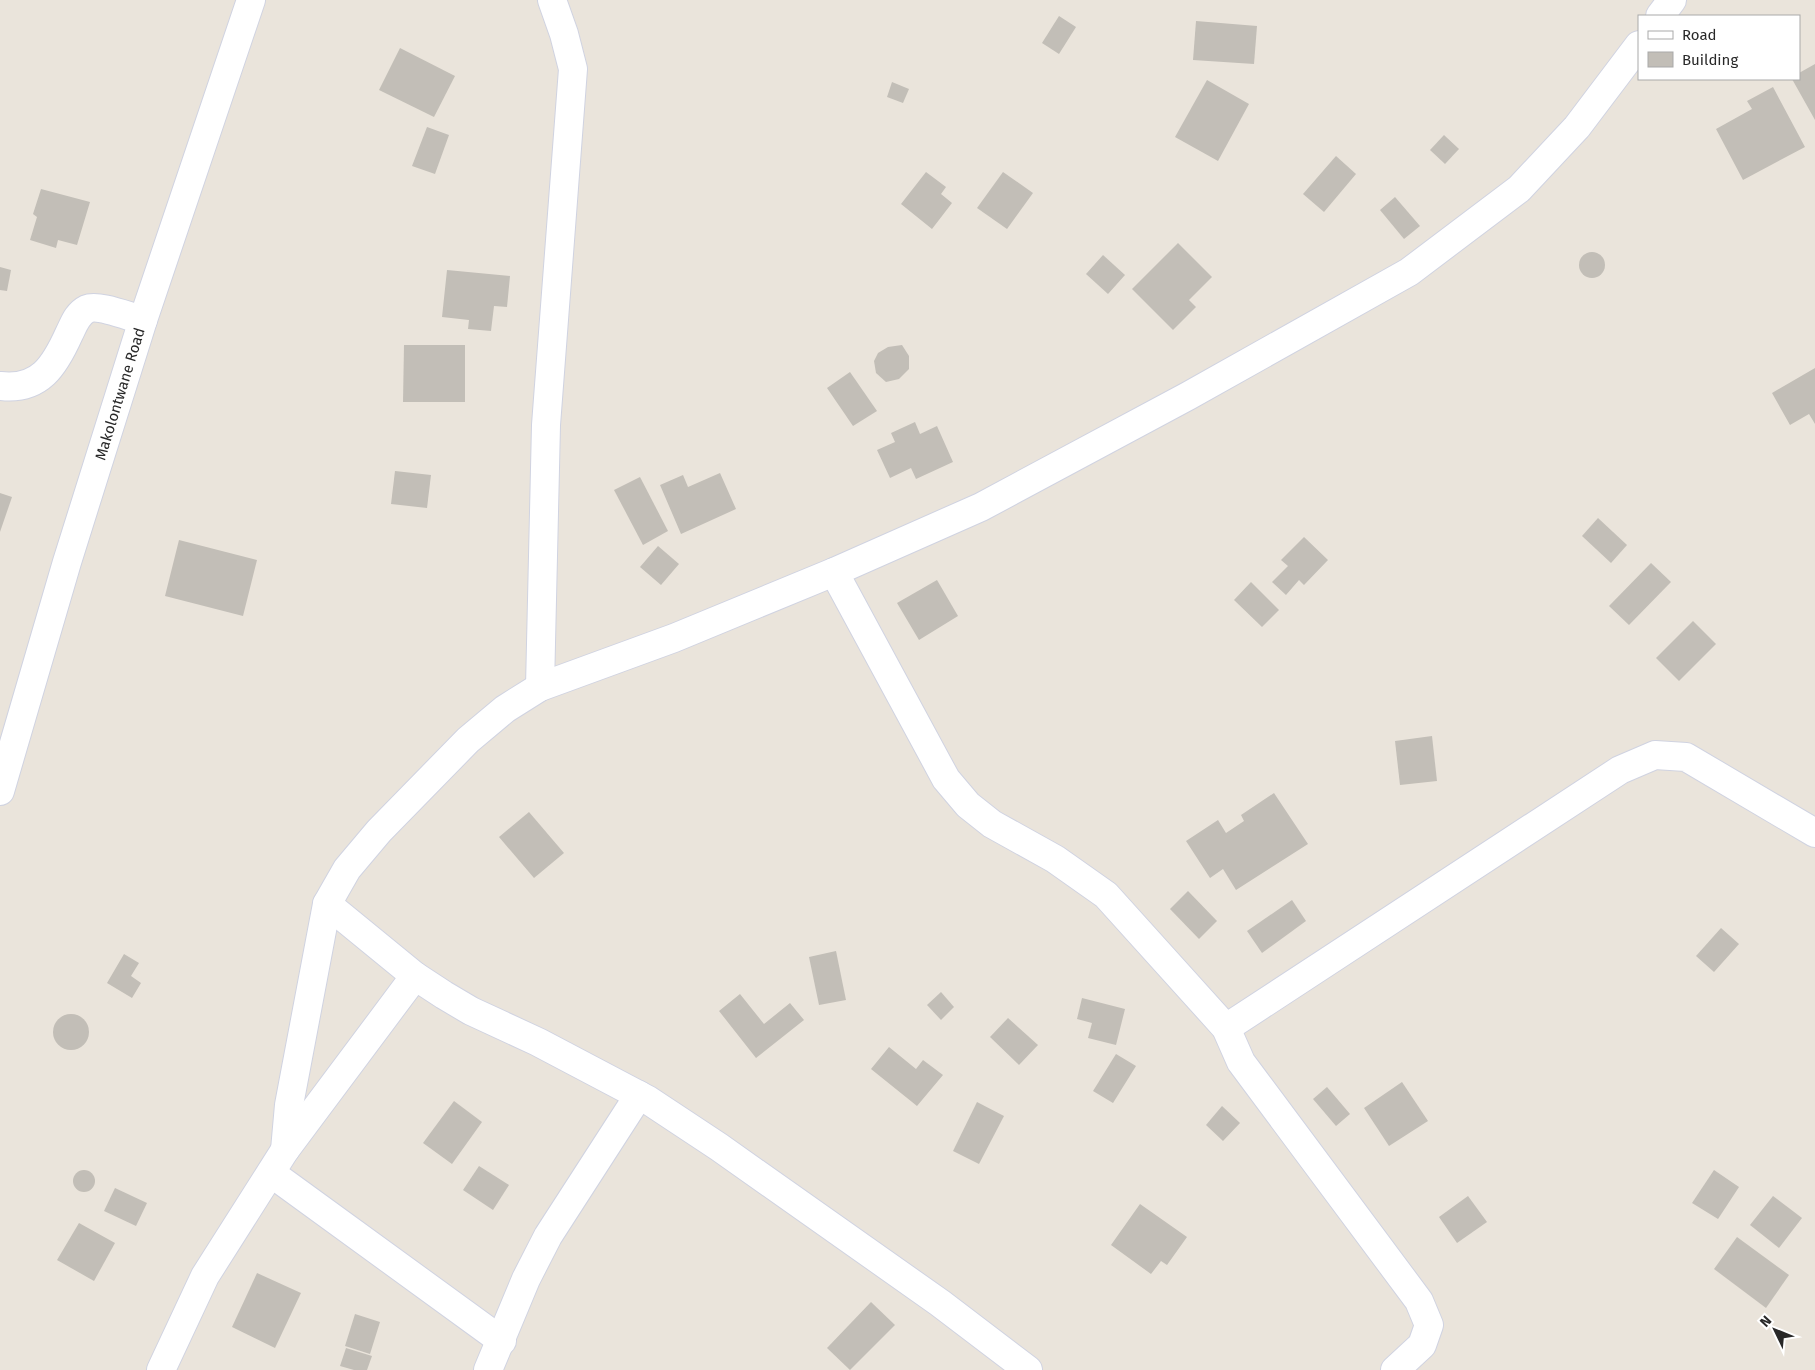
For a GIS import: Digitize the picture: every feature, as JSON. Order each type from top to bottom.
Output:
[{"type":"street","name":"Makolontwane Road","points":[[0,791],[67,562],[142,320],[251,0]]},
{"type":"street","points":[[540,687],[546,425],[573,69],[564,34],[552,0]]},
{"type":"street","points":[[1661,15],[1672,0]]},
{"type":"street","points":[[285,1150],[289,1105],[327,904],[347,869],[400,810],[468,740],[505,709],[540,687],[674,638],[834,572],[981,507],[1188,396],[1409,272],[1519,189],[1577,127],[1638,45]]},
{"type":"street","points":[[0,386],[14,388],[35,381],[51,368],[77,317],[88,308],[101,309],[142,320]]},
{"type":"street","points":[[834,572],[946,779],[968,805],[992,824],[1055,859],[1106,895],[1226,1028],[1241,1062],[1418,1301],[1428,1325],[1422,1345],[1395,1370]]},
{"type":"street","points":[[1226,1028],[1620,770],[1655,755],[1686,758],[1815,833]]},
{"type":"street","points":[[327,904],[415,976],[444,995],[639,1096],[720,1147],[940,1303],[1028,1370]]},
{"type":"street","points":[[170,1367],[205,1276],[285,1150],[415,976]]},
{"type":"street","points":[[488,1370],[526,1278],[548,1236],[639,1096]]},
{"type":"street","points":[[271,1172],[502,1340]]},
{"type":"building","points":[[1059,16],[1076,27],[1059,54],[1042,43]]},
{"type":"building","points":[[1196,21],[1257,26],[1254,64],[1193,60]]},
{"type":"building","points":[[400,48],[455,76],[434,117],[379,90]]},
{"type":"building","points":[[1815,64],[1815,120],[1793,80],[1800,80],[1800,72]]},
{"type":"building","points":[[1207,80],[1249,104],[1218,161],[1175,137]]},
{"type":"building","points":[[892,82],[909,89],[903,103],[887,97]]},
{"type":"building","points":[[1773,87],[1805,147],[1743,180],[1716,129],[1752,109],[1747,101]]},
{"type":"building","points":[[427,127],[449,135],[435,174],[412,166]]},
{"type":"building","points":[[1444,135],[1459,149],[1445,164],[1430,150]]},
{"type":"building","points":[[1336,156],[1356,174],[1324,212],[1303,194]]},
{"type":"building","points":[[926,172],[946,187],[941,194],[952,203],[932,229],[901,204]]},
{"type":"building","points":[[1003,172],[1033,193],[1007,229],[977,208]]},
{"type":"building","points":[[41,189],[90,202],[77,245],[58,240],[56,248],[30,240],[37,217],[33,214]]},
{"type":"building","points":[[1395,197],[1420,226],[1404,239],[1380,210]]},
{"type":"building","points":[[1178,243],[1212,277],[1189,300],[1196,307],[1173,330],[1132,289]]},
{"type":"building","points":[[1592,252],[1602,255],[1605,265],[1602,275],[1592,278],[1582,275],[1579,265],[1582,255]]},
{"type":"building","points":[[1103,255],[1125,275],[1108,294],[1086,274]]},
{"type":"building","points":[[0,267],[11,270],[7,291],[0,290]]},
{"type":"building","points":[[447,270],[510,276],[507,307],[494,306],[491,331],[468,329],[469,320],[442,317]]},
{"type":"building","points":[[404,345],[465,345],[465,402],[403,402]]},
{"type":"building","points":[[902,345],[909,356],[909,369],[899,379],[886,382],[876,373],[874,361],[878,353],[888,347]]},
{"type":"building","points":[[1815,368],[1815,424],[1809,414],[1790,425],[1772,393]]},
{"type":"building","points":[[850,372],[877,411],[853,426],[827,388]]},
{"type":"building","points":[[915,422],[920,434],[937,426],[953,462],[916,479],[911,468],[890,478],[877,450],[895,442],[891,433]]},
{"type":"building","points":[[395,471],[431,475],[427,508],[391,504]]},
{"type":"building","points":[[720,473],[736,509],[681,534],[660,485],[683,475],[688,487]]},
{"type":"building","points":[[640,477],[668,531],[643,545],[614,490]]},
{"type":"building","points":[[0,493],[12,497],[0,532]]},
{"type":"building","points":[[1598,518],[1627,545],[1611,563],[1582,536]]},
{"type":"building","points":[[1304,537],[1328,560],[1304,585],[1299,580],[1286,595],[1272,582],[1288,566],[1281,560]]},
{"type":"building","points":[[179,540],[257,560],[243,616],[165,596]]},
{"type":"building","points":[[658,546],[679,564],[661,585],[640,567]]},
{"type":"building","points":[[1651,563],[1671,582],[1629,625],[1609,606]]},
{"type":"building","points":[[937,580],[958,616],[919,640],[897,603]]},
{"type":"building","points":[[1251,582],[1279,610],[1262,627],[1234,600]]},
{"type":"building","points":[[1693,621],[1716,644],[1679,681],[1656,658]]},
{"type":"building","points":[[1432,736],[1437,781],[1400,785],[1395,741]]},
{"type":"building","points":[[1274,793],[1308,844],[1236,890],[1223,869],[1210,878],[1186,841],[1218,820],[1226,833],[1244,821],[1241,815]]},
{"type":"building","points":[[529,812],[564,853],[534,878],[499,837]]},
{"type":"building","points":[[1188,891],[1217,921],[1199,939],[1170,909]]},
{"type":"building","points":[[1292,900],[1306,921],[1262,953],[1247,931]]},
{"type":"building","points":[[1721,928],[1739,944],[1714,972],[1696,956]]},
{"type":"building","points":[[836,951],[846,1000],[819,1005],[809,957]]},
{"type":"building","points":[[124,954],[139,963],[131,976],[141,983],[132,998],[107,983]]},
{"type":"building","points":[[941,992],[954,1007],[941,1020],[927,1005]]},
{"type":"building","points":[[740,994],[764,1024],[790,1003],[804,1020],[756,1058],[719,1011]]},
{"type":"building","points":[[1082,998],[1125,1009],[1116,1045],[1088,1038],[1092,1023],[1077,1019]]},
{"type":"building","points":[[71,1014],[84,1019],[89,1032],[84,1045],[71,1050],[58,1045],[53,1032],[58,1019]]},
{"type":"building","points":[[1008,1018],[1038,1045],[1019,1065],[990,1037]]},
{"type":"building","points":[[889,1047],[916,1069],[923,1060],[943,1075],[917,1106],[871,1069]]},
{"type":"building","points":[[1116,1054],[1136,1066],[1113,1103],[1093,1091]]},
{"type":"building","points":[[1402,1082],[1428,1121],[1389,1146],[1364,1108]]},
{"type":"building","points":[[1327,1087],[1350,1114],[1336,1126],[1313,1099]]},
{"type":"building","points":[[454,1101],[482,1122],[452,1164],[423,1143]]},
{"type":"building","points":[[977,1102],[1004,1116],[979,1164],[953,1151]]},
{"type":"building","points":[[1222,1106],[1240,1123],[1223,1141],[1206,1125]]},
{"type":"building","points":[[479,1166],[509,1185],[493,1210],[463,1190]]},
{"type":"building","points":[[84,1170],[92,1173],[95,1181],[92,1189],[84,1192],[76,1189],[73,1181],[76,1173]]},
{"type":"building","points":[[1714,1170],[1739,1187],[1718,1219],[1692,1203]]},
{"type":"building","points":[[115,1188],[147,1203],[136,1226],[104,1211]]},
{"type":"building","points":[[1468,1196],[1487,1222],[1457,1243],[1439,1217]]},
{"type":"building","points":[[1773,1196],[1802,1218],[1779,1248],[1750,1225]]},
{"type":"building","points":[[1140,1204],[1187,1237],[1167,1265],[1161,1261],[1151,1274],[1111,1245]]},
{"type":"building","points":[[79,1223],[115,1243],[94,1281],[57,1260]]},
{"type":"building","points":[[1737,1237],[1789,1275],[1766,1308],[1714,1269]]},
{"type":"building","points":[[257,1273],[301,1293],[275,1348],[232,1327]]},
{"type":"building","points":[[871,1302],[895,1325],[850,1370],[827,1348]]},
{"type":"building","points":[[355,1314],[380,1322],[370,1354],[345,1346]]},
{"type":"building","points":[[346,1348],[372,1356],[367,1370],[354,1370],[340,1366]]}]
